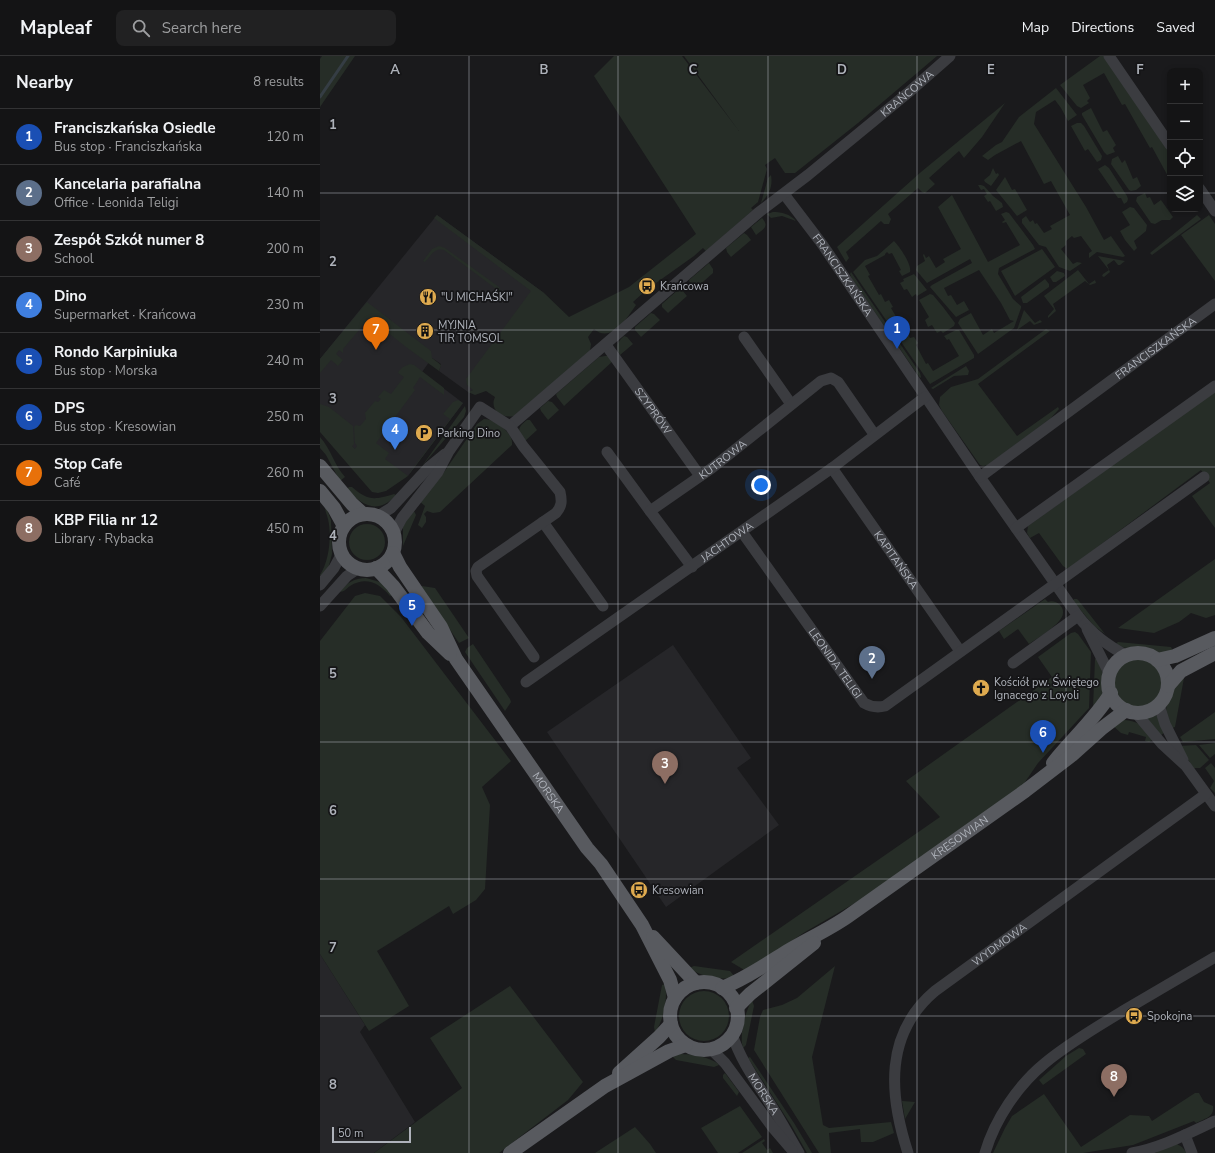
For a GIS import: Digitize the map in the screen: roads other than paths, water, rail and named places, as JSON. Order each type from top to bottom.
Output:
[{"type":"main road","points":[[320,466],[352,504],[363,514]]},
{"type":"main road","points":[[320,490],[337,512],[344,526]]},
{"type":"main road","points":[[363,514],[378,516],[388,523],[394,533],[395,545],[393,553],[388,561],[376,568],[367,570],[359,568],[347,561],[342,553],[339,539],[344,526],[351,519],[363,514]]},
{"type":"main road","name":"MORSKA","points":[[393,553],[400,567],[441,627],[456,659],[642,925],[670,980],[675,998]]},
{"type":"main road","name":"MORSKA","points":[[376,568],[393,586],[428,633],[456,659]]},
{"type":"main road","points":[[1157,660],[1174,656],[1215,638]]},
{"type":"main road","points":[[1168,686],[1165,671],[1157,660],[1149,655],[1134,654],[1127,656],[1116,664],[1110,675],[1109,684],[1111,693],[1117,704],[1131,711],[1147,712],[1159,705],[1164,698],[1168,686],[1181,671],[1215,653]]},
{"type":"main road","name":"KRESOWIAN","points":[[1045,775],[1065,748],[1098,712],[1111,693]]},
{"type":"main road","name":"KRESOWIAN","points":[[736,1008],[750,994],[798,958],[835,926],[1025,791],[1072,755],[1101,729],[1131,711]]},
{"type":"main road","name":"MORSKA","points":[[642,925],[696,983]]},
{"type":"main road","name":"KRESOWIAN","points":[[722,988],[740,981],[787,951],[835,926]]},
{"type":"main road","points":[[696,983],[708,983],[722,988],[732,998],[736,1008],[737,1023],[732,1034],[725,1042],[711,1049],[699,1050],[686,1045],[677,1037],[670,1024],[670,1010],[675,998],[685,988],[696,983]]},
{"type":"main road","points":[[605,1086],[659,1037],[670,1024]]},
{"type":"main road","points":[[510,1153],[605,1086],[669,1051],[686,1045]]},
{"type":"street","name":"KRAŃCOWA","points":[[510,426],[753,218],[909,92],[950,56]]},
{"type":"street","points":[[1109,56],[1167,141]]},
{"type":"street","points":[[1203,193],[1215,211]]},
{"type":"street","name":"FRANCISZKAŃSKA","points":[[784,194],[822,244],[925,397],[1055,584],[1082,620],[1108,645],[1127,656]]},
{"type":"street","name":"FRANCISZKAŃSKA","points":[[980,477],[1215,304]]},
{"type":"street","points":[[744,337],[791,404]]},
{"type":"street","name":"SZYPRÓW","points":[[606,345],[700,476]]},
{"type":"street","name":"KUTROWA","points":[[650,511],[700,476],[821,381],[828,378],[834,379],[838,382],[874,434]]},
{"type":"street","points":[[1016,528],[1215,386]]},
{"type":"street","name":"JACHTOWA","points":[[526,682],[832,468],[874,434],[925,397]]},
{"type":"street","points":[[394,533],[402,518],[438,472],[449,451],[480,407],[510,426],[523,446],[560,492],[562,499],[561,507],[556,513],[478,567],[476,571],[534,657]]},
{"type":"street","points":[[378,516],[391,508],[429,467],[449,451]]},
{"type":"street","points":[[607,452],[692,567]]},
{"type":"street","name":"KAPITAŃSKA","points":[[832,468],[960,651]]},
{"type":"street","points":[[1055,584],[1204,477]]},
{"type":"street","points":[[543,522],[603,606]]},
{"type":"street","name":"LEONIDA TELIGI","points":[[742,532],[864,703],[875,707],[884,706],[1055,584]]},
{"type":"street","points":[[320,585],[334,568],[342,553]]},
{"type":"street","points":[[320,606],[347,576],[359,568]]},
{"type":"street","name":"FRANCISZKAŃSKA","points":[[1082,620],[1110,675]]},
{"type":"street","points":[[1013,663],[1082,620]]},
{"type":"street","points":[[1159,705],[1165,724],[1186,766],[1215,806]]},
{"type":"street","points":[[1131,711],[1162,744],[1186,766]]},
{"type":"street","name":"WYDMOWA","points":[[908,1153],[896,1098],[895,1062],[898,1046],[906,1026],[921,1004],[935,991],[1206,794]]},
{"type":"street","points":[[985,1153],[988,1143],[1007,1106],[1028,1079],[1044,1063],[1097,1026],[1215,957]]},
{"type":"street","name":"MORSKA","points":[[732,1034],[744,1062],[782,1122],[798,1153]]},
{"type":"street","name":"MORSKA","points":[[711,1049],[725,1063],[773,1128],[795,1153]]},
{"type":"street","points":[[1132,1153],[1145,1152],[1215,1121]]},
{"type":"street","points":[[1185,1135],[1192,1153]]},
{"type":"waterway","points":[[320,97],[348,56]]},
{"type":"place","name":"Krańcowa","points":[[647,286]]},
{"type":"place","name":"\"U MICHAŚKI\"","points":[[428,297]]},
{"type":"place","name":"MYJNIA TIR TOMSOL","points":[[425,331]]},
{"type":"place","name":"Franciszkańska Osiedle","points":[[897,349]]},
{"type":"place","name":"Stop Cafe","points":[[376,350]]},
{"type":"place","name":"Parking Dino","points":[[424,433]]},
{"type":"place","name":"Dino","points":[[395,450]]},
{"type":"place","name":"Rondo Karpiniuka","points":[[412,626]]},
{"type":"place","name":"Kancelaria parafialna","points":[[872,679]]},
{"type":"place","name":"Kościół pw. Świętego Ignacego z Loyoli","points":[[981,688]]},
{"type":"place","name":"DPS","points":[[1043,753]]},
{"type":"place","name":"Zespół Szkół numer 8","points":[[665,784]]},
{"type":"place","name":"Kresowian","points":[[639,890]]},
{"type":"place","name":"Spokojna","points":[[1134,1016]]},
{"type":"place","name":"KBP Filia nr 12","points":[[1114,1097]]}]
